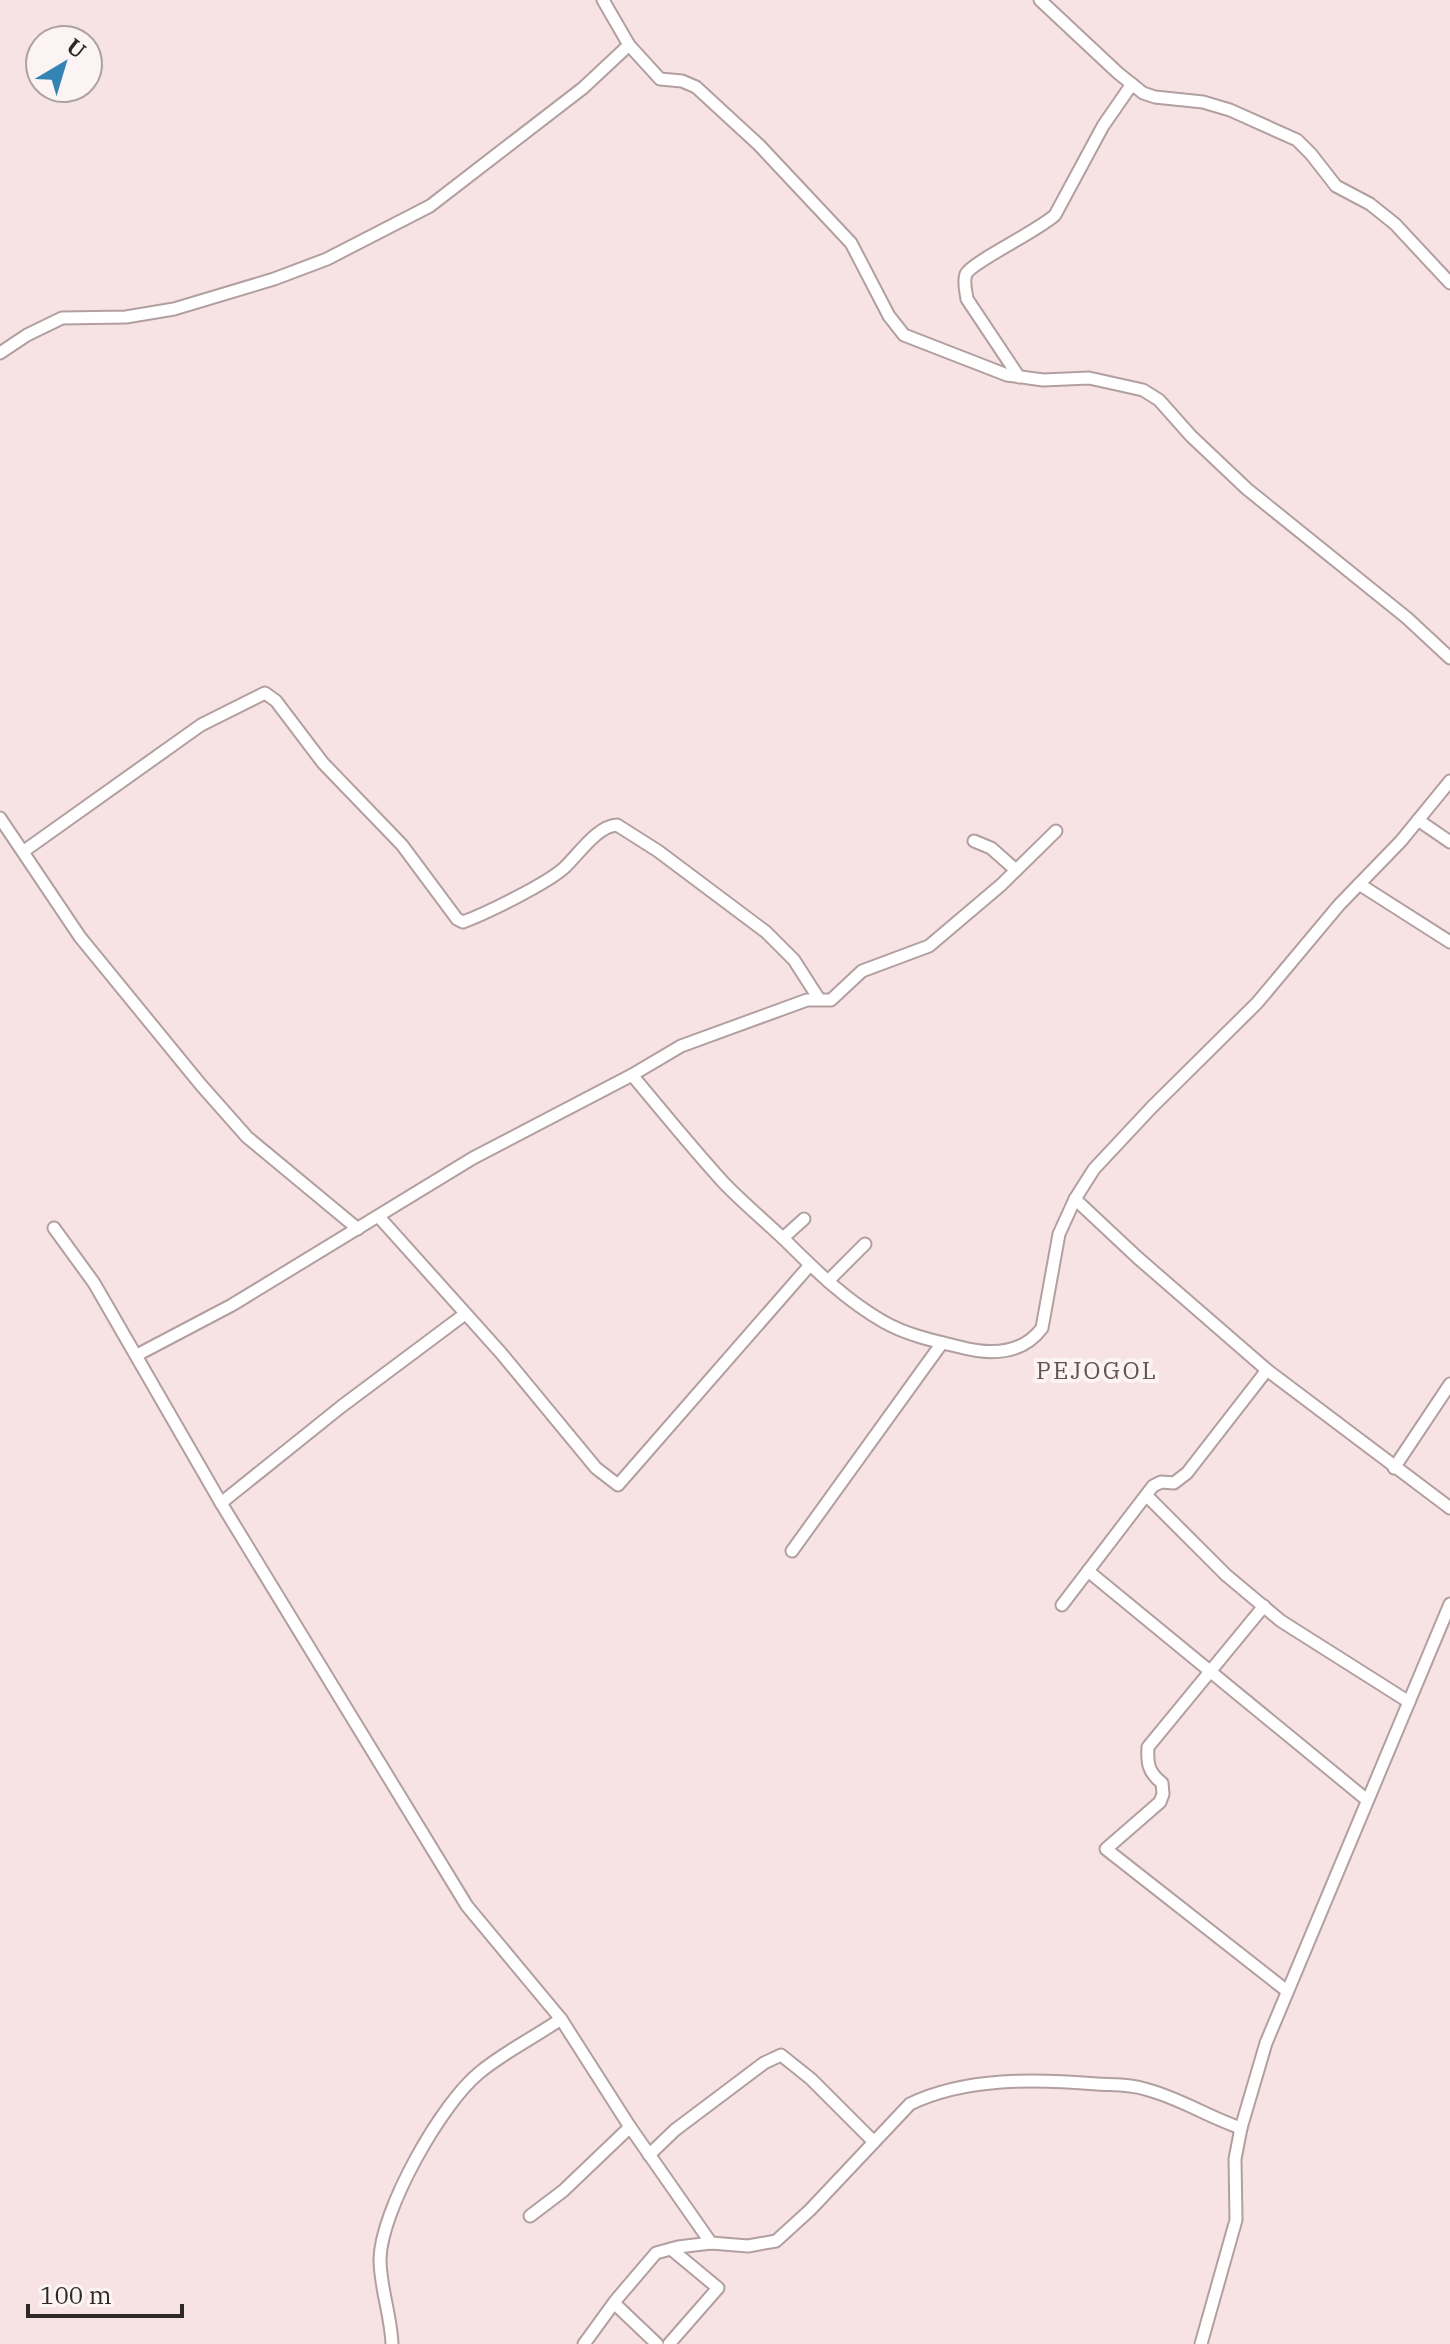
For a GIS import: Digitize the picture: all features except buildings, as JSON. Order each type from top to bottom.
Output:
[{"type":"street","points":[[603,0],[629,45],[660,79],[682,81],[701,91],[759,145],[851,243],[896,328],[917,341],[1007,375],[1043,380],[1089,378],[1143,390],[1159,400],[1191,436],[1247,489],[1407,618],[1450,658]]},
{"type":"street","points":[[1040,0],[1132,84],[1155,97],[1203,102],[1230,110],[1297,140],[1336,186],[1370,204],[1395,224],[1450,283]]},
{"type":"street","points":[[0,353],[27,335],[62,318],[126,317],[174,309],[274,279],[327,259],[430,206],[583,88],[629,45]]},
{"type":"street","points":[[1019,377],[967,299],[964,284],[967,272],[977,263],[1044,225],[1055,215],[1103,126],[1132,84]]},
{"type":"street","points":[[24,851],[201,725],[265,693],[276,701],[323,763],[402,845],[457,919],[463,922],[486,912],[560,871],[602,830],[617,825],[658,851],[766,932],[794,960],[819,999]]},
{"type":"street","points":[[632,1075],[724,1183],[828,1281],[885,1323],[909,1334],[994,1353],[1019,1348],[1033,1341],[1042,1328],[1059,1234],[1075,1199],[1094,1169],[1257,1003],[1450,781]]},
{"type":"street","points":[[0,818],[80,937],[247,1137],[358,1229]]},
{"type":"street","points":[[1418,820],[1450,842]]},
{"type":"street","points":[[137,1355],[232,1305],[473,1158],[681,1046],[807,1000],[834,998],[854,976],[868,968],[929,946],[1056,831]]},
{"type":"street","points":[[974,841],[991,848],[1016,870]]},
{"type":"street","points":[[1359,884],[1450,942]]},
{"type":"street","points":[[1075,1199],[1267,1370],[1450,1508]]},
{"type":"street","points":[[379,1217],[596,1468],[618,1485],[810,1265]]},
{"type":"street","points":[[783,1238],[804,1219]]},
{"type":"street","points":[[54,1228],[94,1283],[221,1503],[467,1906],[561,2019],[630,2127],[711,2243]]},
{"type":"street","points":[[828,1281],[865,1244]]},
{"type":"street","points":[[221,1503],[342,1406],[465,1314]]},
{"type":"street","points":[[792,1551],[942,1343]]},
{"type":"street","points":[[1062,1605],[1155,1484],[1174,1483],[1187,1473],[1267,1370]]},
{"type":"street","points":[[1394,1468],[1450,1384]]},
{"type":"street","points":[[1147,1496],[1226,1575],[1264,1606],[1304,1636],[1409,1702]]},
{"type":"street","points":[[1088,1571],[1367,1800]]},
{"type":"street","points":[[1201,2344],[1236,2220],[1235,2159],[1266,2043],[1450,1605]]},
{"type":"street","points":[[1264,1606],[1148,1747],[1147,1763],[1152,1775],[1162,1783],[1160,1802],[1106,1849],[1287,1991]]},
{"type":"street","points":[[392,2344],[392,2322],[381,2277],[380,2257],[386,2221],[406,2179],[456,2097],[479,2073],[561,2019]]},
{"type":"street","points":[[649,2155],[675,2130],[751,2073],[781,2055],[811,2079],[874,2142]]},
{"type":"street","points":[[584,2344],[656,2253],[711,2243],[748,2246],[776,2241],[810,2210],[910,2104],[928,2096],[956,2088],[1046,2080],[1142,2087],[1185,2102],[1241,2128]]},
{"type":"street","points":[[530,2216],[563,2191],[630,2127]]},
{"type":"street","points":[[669,2344],[718,2288],[671,2249]]},
{"type":"street","points":[[614,2303],[657,2344]]},
{"type":"district","name":"PEJOGOL","points":[[1097,1371]]}]
